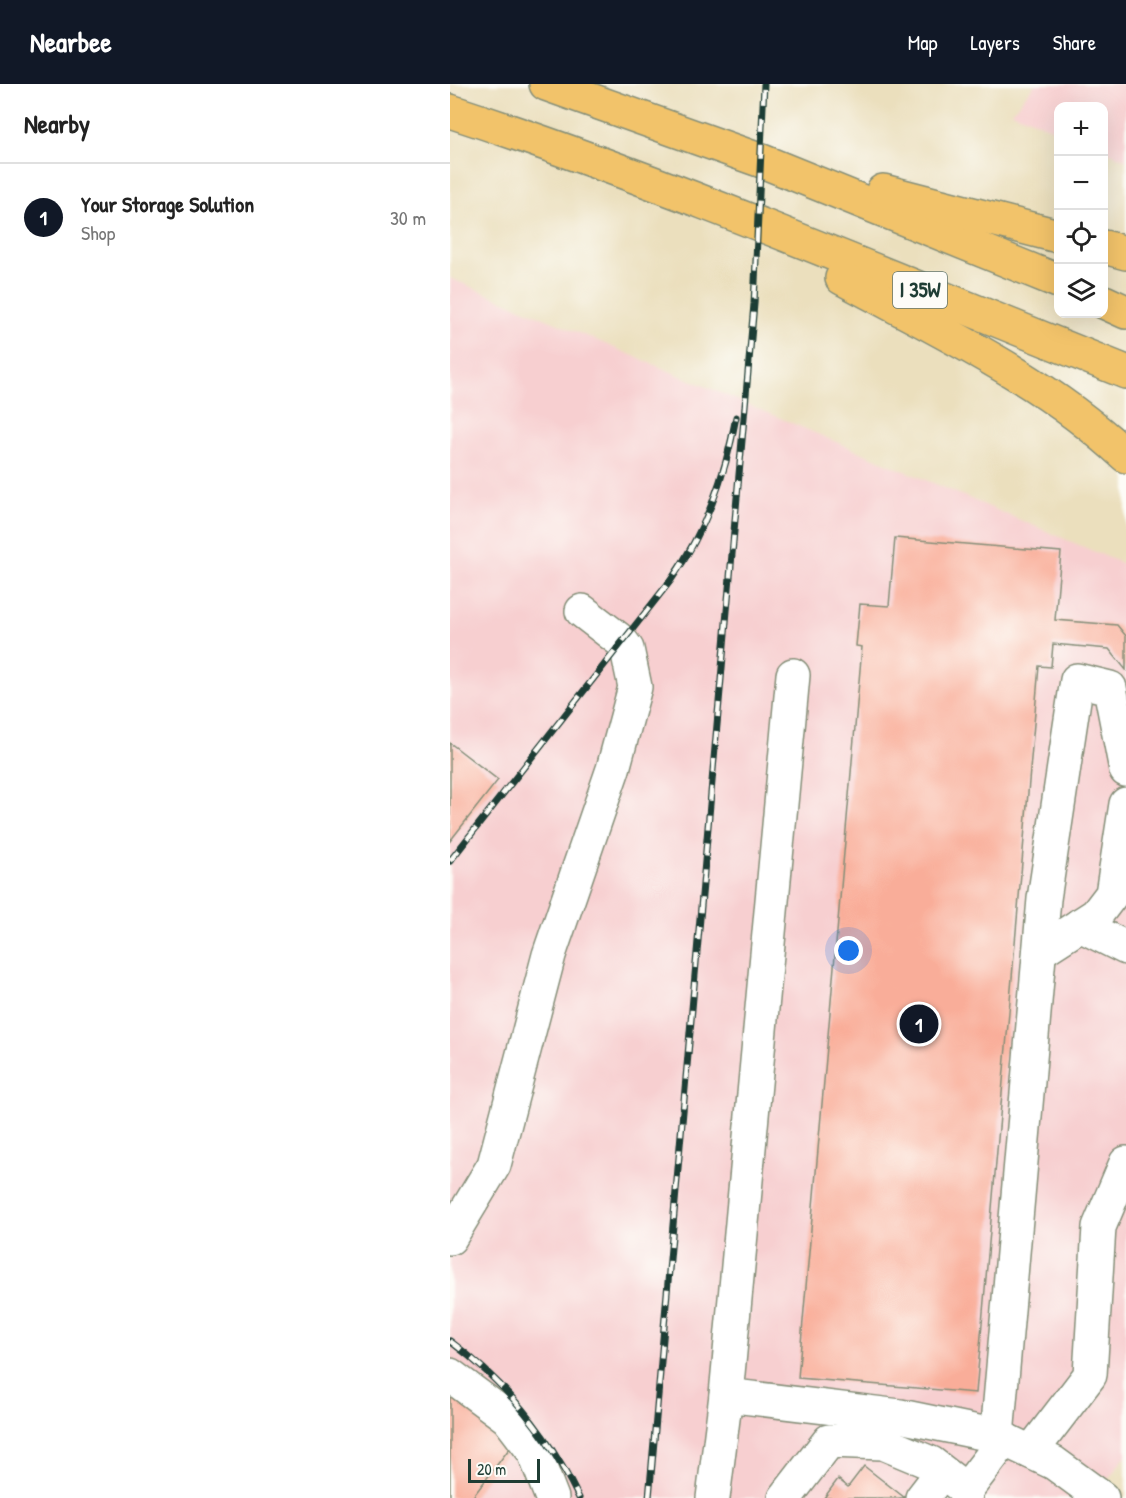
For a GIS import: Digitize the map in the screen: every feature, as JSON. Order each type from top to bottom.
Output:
[{"type":"highway","points":[[546,84],[762,161],[1054,280]]},
{"type":"highway","name":"I 35W","points":[[450,111],[510,130],[714,207],[1126,372]]},
{"type":"highway","points":[[762,161],[1054,235]]},
{"type":"highway","points":[[714,207],[1019,374],[1095,427],[1126,456]]},
{"type":"highway","points":[[1108,248],[1126,253]]},
{"type":"highway","points":[[1108,304],[1126,312]]},
{"type":"lane","points":[[450,1238],[494,1165],[549,955],[612,769],[635,687],[627,650],[621,641],[582,611]]},
{"type":"lane","points":[[713,1498],[726,1395],[793,675]]},
{"type":"lane","points":[[1011,1442],[1044,899],[1077,680],[1110,688],[1126,770]]},
{"type":"lane","points":[[1040,951],[1096,915],[1112,894],[1126,804]]},
{"type":"lane","points":[[1080,925],[1126,948]]},
{"type":"lane","points":[[922,1498],[958,1487],[1089,1375],[1099,1227],[1126,1163]]},
{"type":"lane","points":[[450,1375],[508,1418],[534,1452],[552,1498]]},
{"type":"lane","points":[[726,1395],[900,1416],[1011,1442],[1054,1463],[1102,1498]]},
{"type":"lane","points":[[785,1498],[829,1441],[883,1443],[931,1463],[958,1487]]},
{"type":"shaded area","points":[[1035,84],[1126,84],[1126,160],[1108,152],[1108,102],[1054,102],[1054,129],[1012,112]]},
{"type":"shaded area","points":[[450,278],[1126,565],[1126,1456],[1093,1498],[450,1498]]},
{"type":"building","points":[[895,538],[1061,552],[1055,620],[1117,625],[1126,636],[1126,670],[1109,649],[1053,644],[1051,667],[1039,666],[976,1393],[798,1378],[862,647],[856,646],[860,604],[889,606]]},
{"type":"building","points":[[450,743],[498,780],[450,841]]},
{"type":"building","points":[[450,1386],[506,1430],[501,1436],[512,1445],[472,1498],[450,1498]]},
{"type":"building","points":[[864,1466],[905,1498],[824,1498],[838,1479],[848,1487]]},
{"type":"railway","points":[[649,1498],[754,304],[764,84]]},
{"type":"railway","points":[[450,861],[671,580],[694,542],[713,502],[726,461],[736,417]]},
{"type":"railway","points":[[450,1341],[489,1374],[524,1412],[554,1453],[579,1498]]},
{"type":"place","name":"Your Storage Solution","points":[[919,1024]]}]
